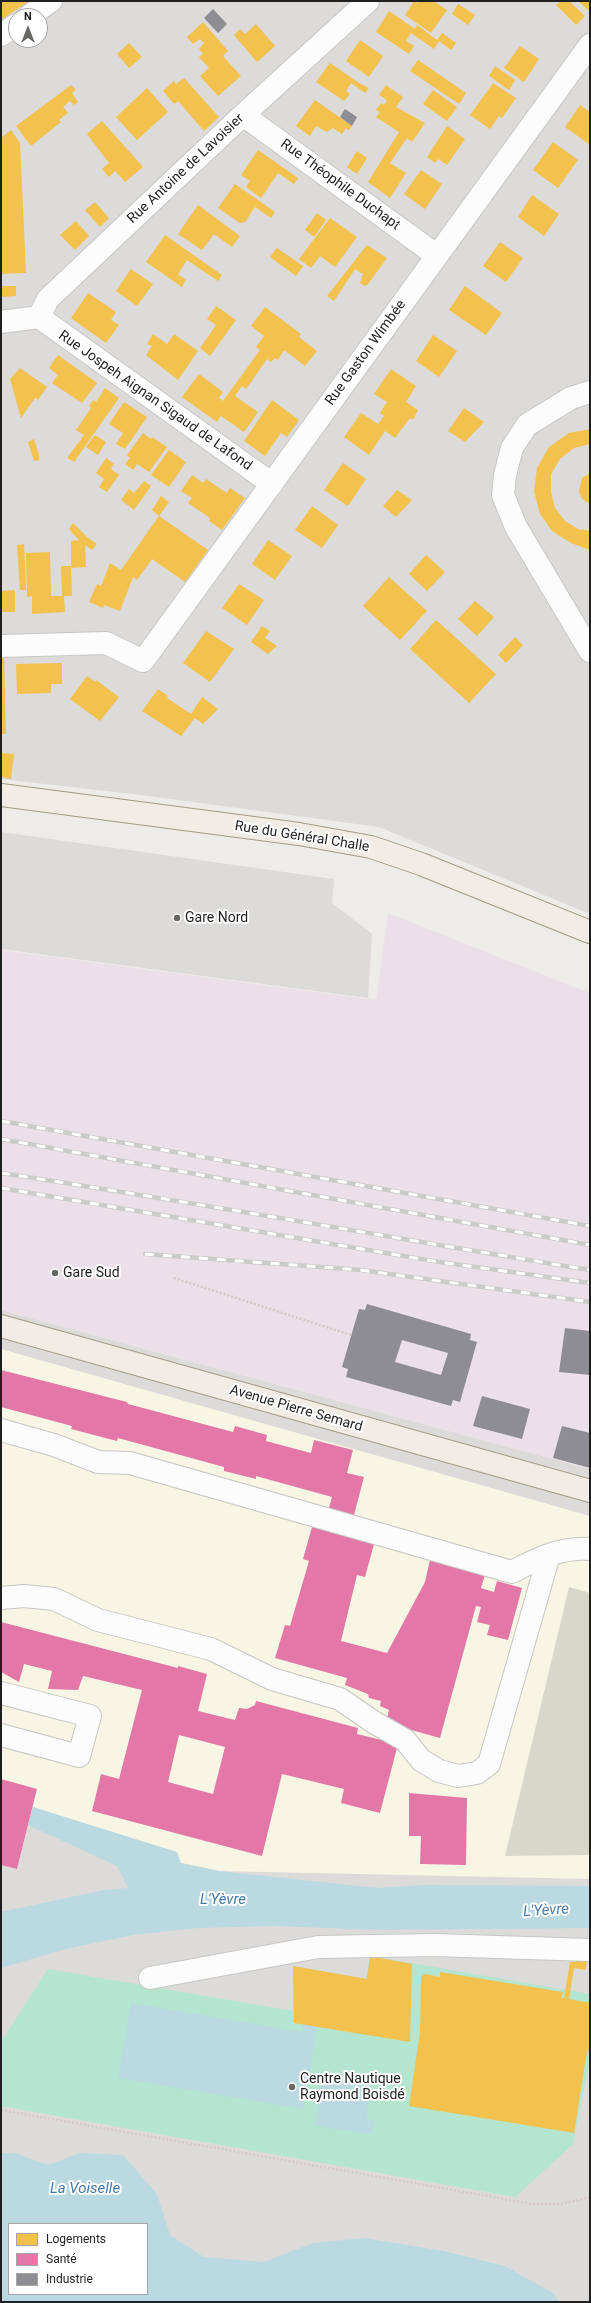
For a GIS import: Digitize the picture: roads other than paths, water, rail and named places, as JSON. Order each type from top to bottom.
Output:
[{"type":"main road","name":"Rue du Général Challe","points":[[1,795],[299,834],[371,847],[421,864],[590,932]]},
{"type":"main road","name":"Avenue Pierre Semard","points":[[1,1326],[590,1491]]},
{"type":"street","points":[[41,8],[51,1]]},
{"type":"street","name":"Rue Antoine de Lavoisier","points":[[39,317],[48,299],[243,115],[368,1]]},
{"type":"street","name":"Rue Gaston Wimbée","points":[[1,646],[106,643],[143,661],[436,255],[590,45]]},
{"type":"street","name":"Rue Théophile Duchapt","points":[[243,115],[436,255]]},
{"type":"street","points":[[1,322],[39,317]]},
{"type":"street","name":"Rue Jospeh Aignan Sigaud de Lafond","points":[[39,317],[272,484]]},
{"type":"street","points":[[590,392],[566,401],[527,425],[512,448],[505,474],[503,495],[516,527],[590,651]]},
{"type":"street","points":[[1,1430],[54,1445],[98,1462],[130,1463],[512,1572],[541,1556],[577,1548],[590,1549]]},
{"type":"street","points":[[1,1598],[24,1596],[54,1599],[98,1620],[211,1649],[272,1679],[340,1699],[375,1723],[405,1740],[421,1760],[439,1771],[458,1776],[477,1773],[489,1764],[549,1555]]},
{"type":"street","points":[[1,1693],[90,1716],[79,1756],[1,1735]]},
{"type":"street","points":[[150,1978],[318,1947],[435,1945],[590,1950]]},
{"type":"water","name":"L'Yèvre","points":[[33,1807],[177,1852],[181,1863],[219,1871],[377,1888],[423,1885],[590,1886],[590,1928],[382,1930],[274,1926],[198,1928],[133,1935],[66,1949],[1,1968],[1,1912],[104,1890],[128,1888],[117,1866],[28,1825]]},
{"type":"water","points":[[131,2003],[302,2032],[305,2018],[318,2020],[303,2109],[118,2078]]},
{"type":"water","points":[[322,2079],[371,2086],[366,2119],[374,2120],[372,2134],[315,2126]]},
{"type":"water","name":"La Voiselle","points":[[1,2153],[14,2153],[48,2165],[80,2153],[123,2155],[157,2194],[170,2235],[204,2257],[264,2262],[313,2243],[364,2238],[444,2251],[505,2266],[553,2293],[559,2302],[1,2302]]},
{"type":"railway","points":[[1,1121],[590,1226]]},
{"type":"railway","points":[[1,1139],[590,1245]]},
{"type":"railway","points":[[1,1173],[222,1208],[590,1270]]},
{"type":"railway","points":[[1,1188],[433,1261],[590,1283]]},
{"type":"railway","points":[[145,1254],[361,1270],[590,1302]]},
{"type":"place","name":"Gare Nord","points":[[177,918]]},
{"type":"place","name":"Gare Sud","points":[[55,1273]]},
{"type":"place","name":"Centre Nautique Raymond Boisdé","points":[[292,2087]]}]
